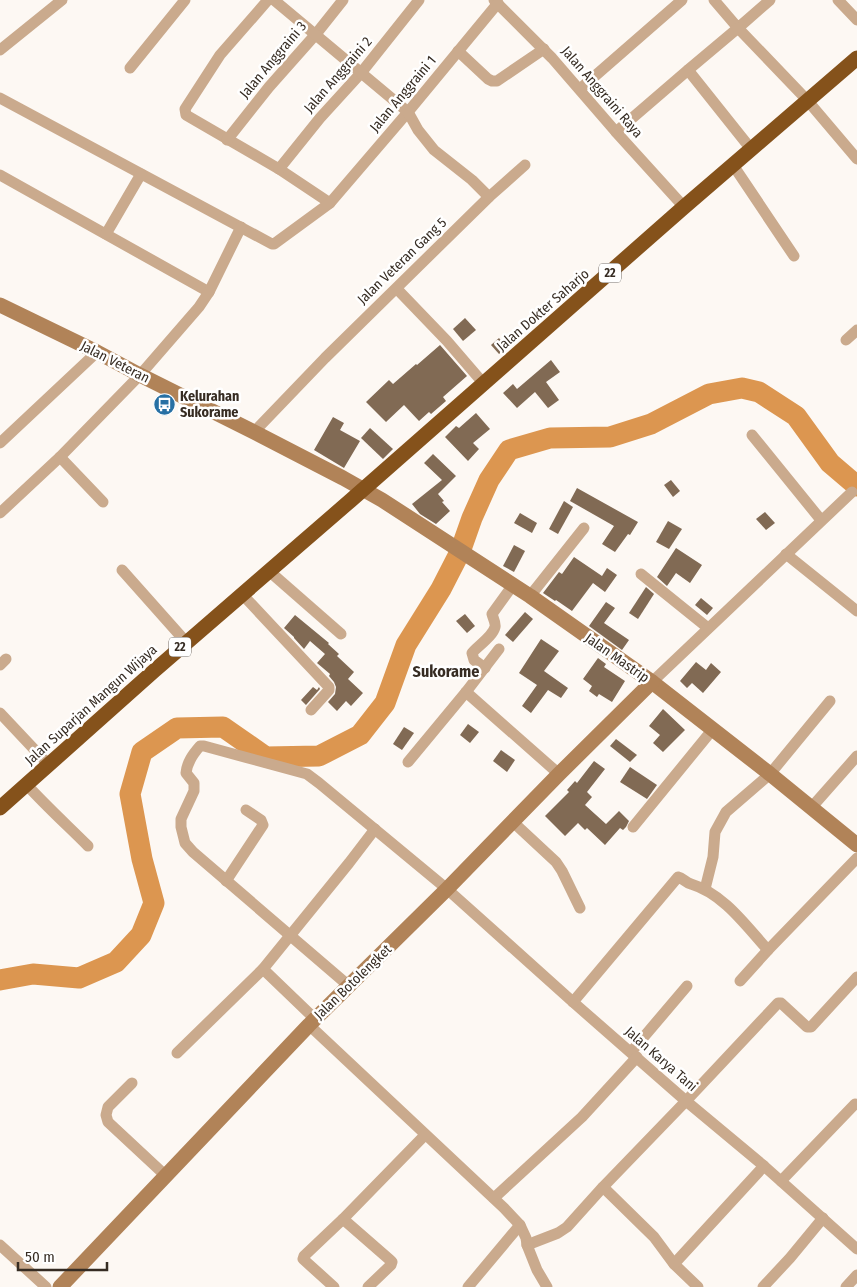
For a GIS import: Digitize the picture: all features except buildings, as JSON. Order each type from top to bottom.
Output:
[{"type":"highway","name":"Jalan Dokter Saharjo","points":[[363,489],[857,58]]},
{"type":"highway","name":"Jalan Suparjan Mangun Wijaya","points":[[0,808],[186,642],[363,489]]},
{"type":"street","points":[[0,50],[62,0]]},
{"type":"street","points":[[130,68],[185,0]]},
{"type":"street","points":[[268,0],[220,55],[185,109],[186,115],[279,169],[330,203]]},
{"type":"street","points":[[274,0],[408,112],[418,130],[434,150],[472,180],[489,197]]},
{"type":"street","name":"Jalan Anggraini 3","points":[[227,140],[343,0]]},
{"type":"street","name":"Jalan Anggraini 2","points":[[279,169],[419,0]]},
{"type":"street","points":[[580,89],[682,0]]},
{"type":"street","points":[[714,0],[807,100],[857,159]]},
{"type":"street","points":[[616,132],[770,0]]},
{"type":"street","points":[[838,0],[857,20]]},
{"type":"street","name":"Jalan Anggraini Raya","points":[[496,2],[544,49],[684,207]]},
{"type":"street","name":"Jalan Anggraini 1","points":[[241,227],[274,244],[330,203],[408,112],[496,2]]},
{"type":"street","points":[[458,51],[488,79],[497,81],[544,49]]},
{"type":"street","points":[[688,70],[751,149]]},
{"type":"street","points":[[0,98],[241,227],[209,292],[199,307],[140,375],[60,457],[0,513]]},
{"type":"street","name":"Jalan Veteran Gang 5","points":[[254,432],[325,358],[489,197],[525,165]]},
{"type":"street","points":[[733,165],[794,256]]},
{"type":"street","points":[[106,234],[141,174]]},
{"type":"street","points":[[0,175],[209,292]]},
{"type":"street","points":[[396,289],[484,384]]},
{"type":"street","name":"Jalan Veteran","points":[[1,307],[97,352],[363,489]]},
{"type":"street","points":[[846,340],[857,330]]},
{"type":"street","points":[[0,443],[97,352]]},
{"type":"street","points":[[752,435],[822,520]]},
{"type":"street","points":[[60,457],[103,502]]},
{"type":"street","name":"Jalan Mastrip","points":[[363,489],[447,541],[530,596],[652,682],[857,845]]},
{"type":"street","points":[[652,682],[852,492]]},
{"type":"street","points":[[530,596],[584,528]]},
{"type":"street","points":[[786,554],[857,611]]},
{"type":"street","points":[[122,570],[186,642]]},
{"type":"street","points":[[268,571],[341,634]]},
{"type":"street","points":[[641,574],[708,628]]},
{"type":"street","points":[[485,668],[474,660],[472,653],[495,628],[492,614],[513,585]]},
{"type":"street","points":[[242,594],[329,687],[329,690],[312,710]]},
{"type":"street","points":[[408,762],[499,649]]},
{"type":"street","name":"Jalan Botolengket","points":[[60,1287],[312,1022],[448,889],[559,774],[652,682]]},
{"type":"street","points":[[466,692],[559,774]]},
{"type":"street","points":[[704,889],[713,857],[715,832],[726,812],[770,774],[830,701]]},
{"type":"street","points":[[0,712],[48,764]]},
{"type":"street","points":[[633,827],[713,729]]},
{"type":"street","name":"Jalan Karya Tani","points":[[226,881],[188,847],[181,828],[181,819],[194,791],[194,783],[186,773],[187,766],[190,758],[200,746],[307,774],[319,782],[448,889],[573,1002],[764,1166],[857,1249]]},
{"type":"street","points":[[811,808],[857,756]]},
{"type":"street","points":[[26,784],[88,846]]},
{"type":"street","points":[[246,810],[261,820],[263,825],[226,881],[349,986]]},
{"type":"street","points":[[513,822],[556,862],[580,908]]},
{"type":"street","points":[[177,1053],[263,969],[375,829]]},
{"type":"street","points":[[740,981],[857,858]]},
{"type":"street","points":[[573,1002],[678,877],[704,889],[726,905],[768,950]]},
{"type":"street","points":[[263,969],[312,1022],[425,1135],[494,1198],[520,1225],[537,1270],[547,1287]]},
{"type":"street","points":[[527,1245],[558,1233],[567,1227],[778,1002],[807,1027],[811,1026],[857,976]]},
{"type":"street","points":[[494,1198],[582,1117],[634,1055],[687,986]]},
{"type":"street","points":[[132,1083],[108,1107],[106,1115],[108,1122],[166,1176]]},
{"type":"street","points":[[781,1181],[855,1104]]},
{"type":"street","points":[[334,1287],[303,1257],[425,1135]]},
{"type":"street","points":[[674,1264],[764,1166]]},
{"type":"street","points":[[603,1187],[654,1237],[674,1264],[698,1287]]},
{"type":"street","points":[[764,1287],[823,1218]]},
{"type":"street","points":[[343,1219],[392,1262],[368,1287]]},
{"type":"street","points":[[468,1287],[520,1225]]},
{"type":"street","points":[[0,1244],[46,1287]]},
{"type":"street","points":[[846,1287],[857,1275]]},
{"type":"waterway","points":[[0,980],[33,974],[79,978],[116,962],[141,935],[154,903],[142,859],[130,794],[142,752],[177,728],[223,727],[266,757],[319,756],[360,735],[385,703],[406,645],[441,589],[460,552],[472,518],[489,480],[509,450],[550,438],[610,437],[651,424],[709,394],[742,388],[759,392],[796,416],[830,463],[857,486]]},
{"type":"place","name":"Kelurahan Sukorame","points":[[164,404]]},
{"type":"district","name":"Sukorame","points":[[446,671]]}]
